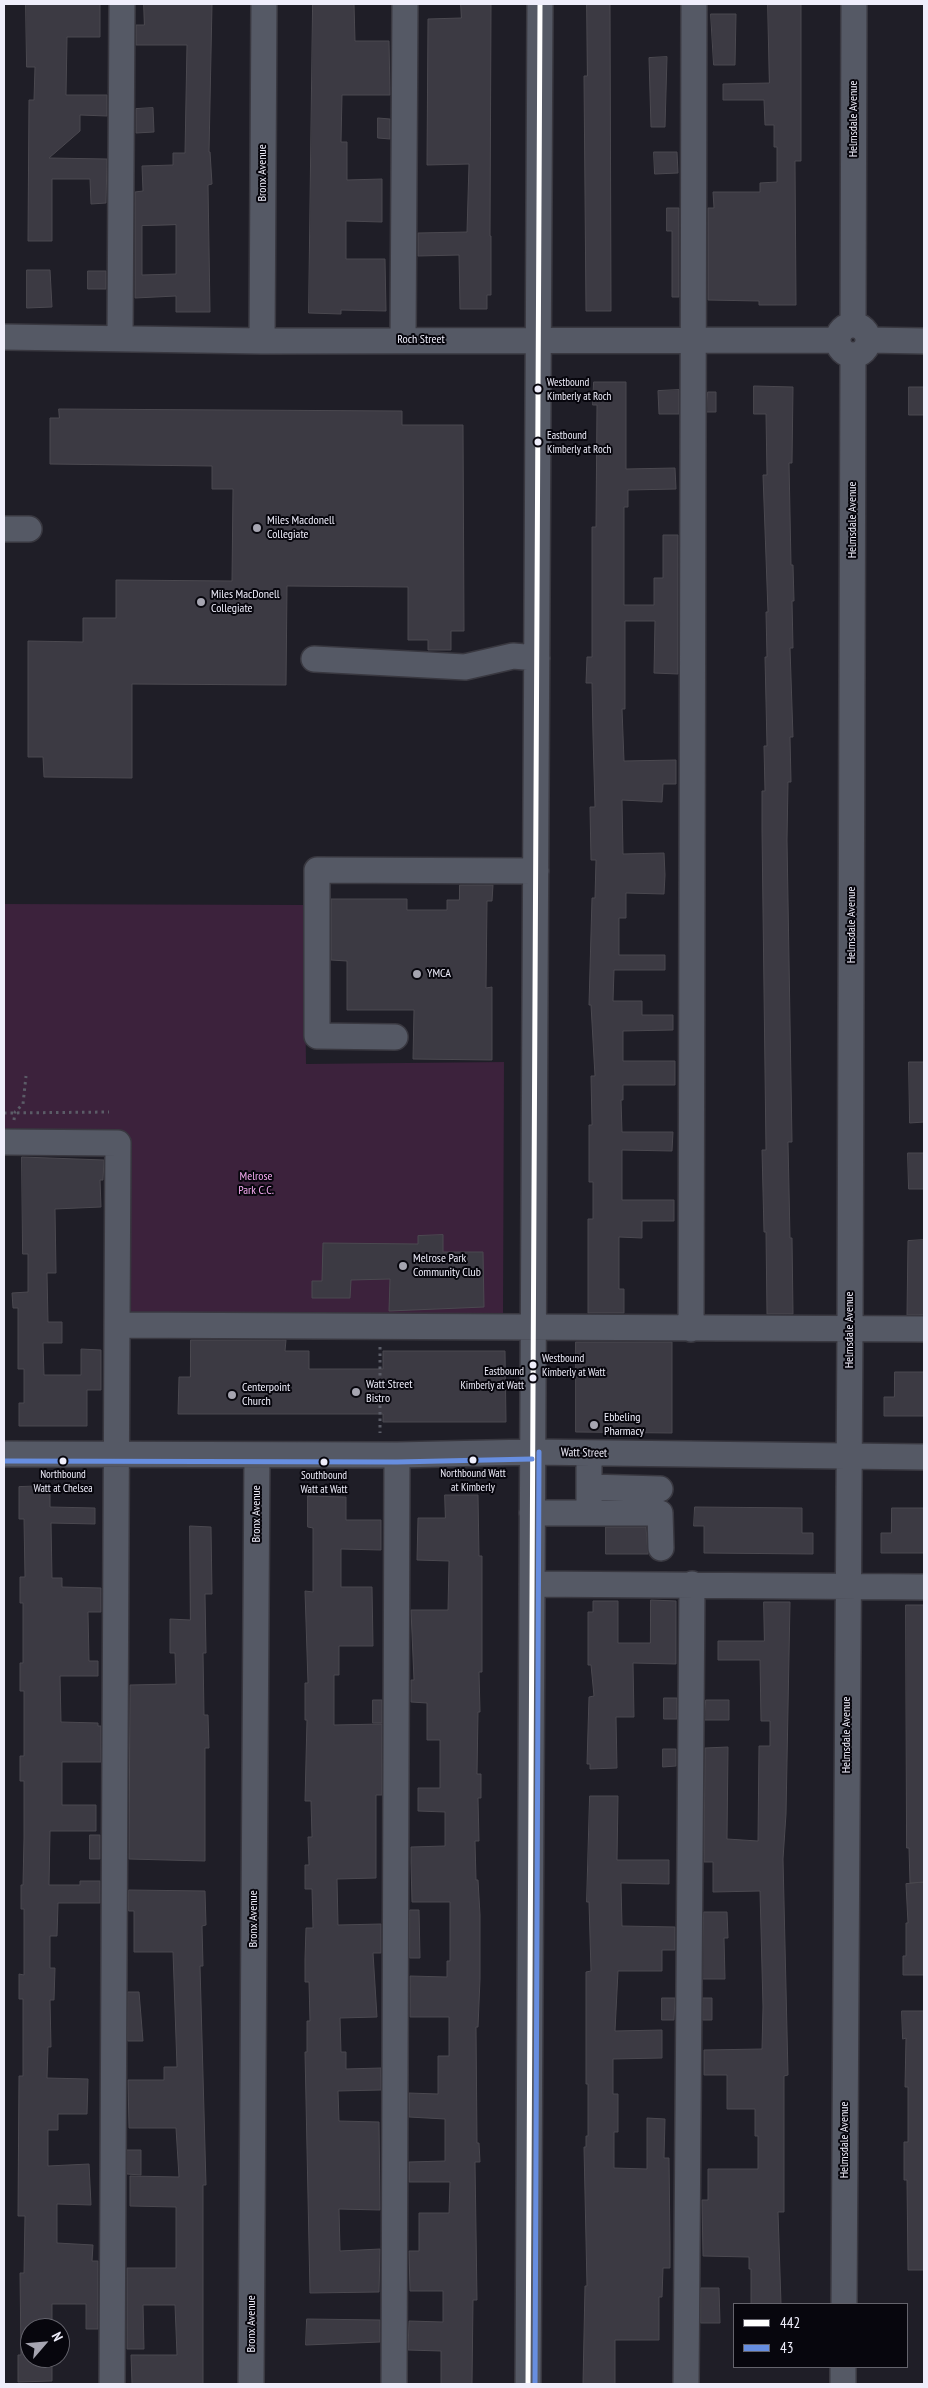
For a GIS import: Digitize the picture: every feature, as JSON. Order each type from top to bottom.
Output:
[{"type":"street","points":[[120,339],[122,4]]},
{"type":"street","name":"Bronx Avenue","points":[[262,341],[264,4]]},
{"type":"street","points":[[403,340],[405,4]]},
{"type":"street","points":[[528,2384],[540,4]]},
{"type":"street","points":[[691,1329],[695,340],[694,4]]},
{"type":"street","name":"Helmsdale Avenue","points":[[844,2303],[850,1456],[854,4]]},
{"type":"street","name":"Roch Street","points":[[4,337],[262,341],[924,341]]},
{"type":"street","points":[[4,529],[29,529]]},
{"type":"street","points":[[314,659],[465,667],[514,656],[537,658]]},
{"type":"street","points":[[395,1036],[317,1036],[317,870],[536,871]]},
{"type":"street","points":[[9,1132],[118,1143],[112,2384]]},
{"type":"street","points":[[117,1324],[924,1329]]},
{"type":"street","name":"Watt Street","points":[[4,1454],[397,1455],[532,1452],[924,1457]]},
{"type":"street","points":[[589,1453],[589,1513]]},
{"type":"street","name":"Bronx Avenue","points":[[251,2384],[257,1454]]},
{"type":"street","points":[[659,1454],[661,1548]]},
{"type":"street","points":[[394,2384],[397,1455]]},
{"type":"street","points":[[589,1486],[660,1489]]},
{"type":"street","points":[[532,1513],[660,1513]]},
{"type":"street","points":[[532,1584],[924,1587]]},
{"type":"street","points":[[686,2384],[692,1584]]},
{"type":"street","points":[[843,2368],[843,2384]]},
{"type":"path","points":[[9,1132],[15,1112],[24,1104],[26,1076]]},
{"type":"path","points":[[4,1113],[109,1112]]},
{"type":"path","points":[[380,1326],[380,1434]]},
{"type":"green space","name":"Melrose Park C.C.","points":[[4,904],[304,905],[306,1064],[504,1062],[503,1316],[128,1312],[125,1133],[4,1136]]},
{"type":"building","points":[[26,4],[100,4],[100,37],[67,37],[66,95],[107,95],[107,116],[80,115],[80,131],[49,158],[107,159],[106,203],[91,204],[90,179],[52,179],[52,241],[28,241],[29,100],[34,100],[35,67],[27,67]]},
{"type":"building","points":[[144,4],[212,4],[209,152],[212,184],[208,185],[210,312],[176,312],[176,296],[135,298],[135,192],[143,191],[142,166],[173,165],[173,153],[185,153],[187,45],[136,45],[136,25],[144,25]],"holes":[[[176,225],[176,274],[142,275],[142,226]]]},
{"type":"building","points":[[313,4],[354,4],[355,41],[389,41],[390,95],[342,95],[341,142],[347,142],[347,180],[382,179],[382,222],[346,221],[346,259],[385,259],[386,311],[341,310],[341,314],[309,313]]},
{"type":"building","points":[[461,4],[491,4],[491,295],[487,295],[487,309],[460,309],[459,255],[418,256],[418,233],[467,232],[469,164],[427,165],[428,19],[461,18]]},
{"type":"building","points":[[587,4],[610,4],[611,311],[586,311],[584,76],[587,76]]},
{"type":"building","points":[[768,4],[801,4],[801,161],[795,161],[796,305],[759,305],[759,301],[708,300],[708,208],[714,208],[713,192],[760,192],[760,183],[777,182],[777,147],[774,147],[774,125],[765,125],[764,100],[723,100],[723,84],[769,83]]},
{"type":"building","points":[[711,14],[736,14],[735,65],[714,65]]},
{"type":"building","points":[[667,57],[665,127],[651,127],[649,58]]},
{"type":"building","points":[[153,108],[154,132],[136,133],[136,109]]},
{"type":"building","points":[[378,118],[390,119],[390,139],[378,138]]},
{"type":"building","points":[[654,152],[677,152],[678,173],[655,174]]},
{"type":"building","points":[[667,208],[679,208],[679,297],[672,297],[672,231],[667,231]]},
{"type":"building","points":[[27,270],[50,270],[52,307],[27,308]]},
{"type":"building","points":[[88,271],[106,271],[106,289],[88,289]]},
{"type":"building","points":[[594,382],[626,382],[626,469],[675,468],[676,489],[628,490],[628,507],[624,507],[624,605],[654,605],[654,578],[663,578],[663,535],[678,535],[678,674],[654,673],[655,621],[625,621],[625,709],[622,709],[624,761],[676,760],[676,784],[663,784],[662,802],[622,800],[623,854],[664,853],[665,875],[664,894],[626,893],[626,918],[619,918],[619,955],[665,955],[665,970],[614,970],[613,1001],[642,1001],[642,1015],[673,1015],[673,1030],[623,1031],[623,1061],[675,1061],[675,1085],[623,1085],[623,1100],[621,1100],[622,1132],[673,1132],[672,1151],[622,1150],[622,1200],[674,1200],[674,1221],[642,1221],[642,1238],[619,1237],[619,1289],[624,1289],[624,1313],[588,1313],[588,1219],[593,1219],[593,1182],[589,1182],[589,1125],[592,1125],[591,1076],[595,1076],[591,1005],[589,1005],[592,898],[595,898],[596,860],[591,860],[590,807],[595,807],[592,683],[586,683],[587,657],[592,657],[592,527],[596,527],[597,405],[593,405]]},
{"type":"building","points":[[754,386],[793,387],[792,463],[789,463],[791,565],[793,565],[794,601],[792,601],[793,648],[790,648],[793,737],[790,737],[791,782],[788,782],[787,840],[792,1142],[788,1142],[793,1314],[767,1314],[762,1150],[766,1150],[762,791],[765,791],[764,746],[767,746],[765,657],[767,657],[766,612],[768,612],[763,475],[767,475],[766,414],[754,414]]},
{"type":"building","points":[[909,387],[924,387],[924,415],[909,415]]},
{"type":"building","points":[[679,390],[679,414],[659,414],[658,391]]},
{"type":"building","points":[[708,392],[716,392],[716,412],[707,412]]},
{"type":"building","name":"Miles MacDonell Collegiate","points":[[59,409],[402,411],[402,425],[463,425],[464,631],[451,631],[451,650],[428,650],[428,640],[408,640],[408,587],[287,586],[286,685],[132,684],[132,778],[44,777],[43,757],[28,757],[28,641],[83,642],[83,618],[116,618],[116,580],[232,581],[233,489],[212,489],[212,466],[50,464],[50,418],[59,418]]},
{"type":"building","name":"YMCA","points":[[460,885],[493,885],[492,901],[487,901],[486,988],[492,987],[492,1060],[413,1059],[414,1010],[347,1010],[347,961],[331,960],[331,899],[407,899],[407,910],[447,910],[447,900],[459,900]]},
{"type":"building","points":[[909,1062],[924,1062],[924,1122],[910,1123]]},
{"type":"building","points":[[908,1153],[924,1153],[924,1189],[909,1189]]},
{"type":"building","points":[[22,1157],[104,1160],[103,1180],[100,1180],[101,1207],[55,1209],[56,1273],[47,1273],[48,1322],[62,1322],[62,1343],[43,1343],[44,1375],[81,1375],[81,1349],[101,1350],[101,1390],[87,1390],[87,1426],[19,1426],[19,1403],[24,1403],[24,1369],[18,1369],[18,1308],[13,1308],[12,1293],[28,1292],[28,1254],[23,1254]]},
{"type":"building","name":"Melrose Park Community Club","points":[[443,1235],[443,1252],[483,1252],[484,1307],[389,1311],[390,1279],[351,1280],[350,1298],[312,1298],[312,1281],[322,1281],[323,1243],[418,1244],[418,1236]]},
{"type":"building","points":[[924,1240],[924,1315],[907,1315],[908,1241]]},
{"type":"building","points":[[191,1340],[286,1340],[285,1351],[309,1351],[309,1369],[383,1369],[383,1351],[505,1351],[506,1422],[383,1422],[383,1414],[178,1414],[179,1377],[190,1377]]},
{"type":"building","points":[[576,1342],[672,1342],[672,1433],[576,1432]]},
{"type":"building","points":[[895,1372],[924,1372],[924,1416],[884,1416],[884,1397],[894,1397]]},
{"type":"building","points":[[50,1486],[50,1507],[95,1508],[95,1524],[51,1523],[52,1578],[62,1578],[62,1587],[101,1588],[101,1612],[88,1612],[89,1661],[98,1661],[98,1676],[60,1676],[61,1722],[98,1723],[98,1726],[101,1726],[101,1762],[62,1762],[62,1805],[96,1805],[96,1831],[50,1831],[49,1885],[80,1885],[80,1881],[100,1881],[100,1903],[58,1903],[57,1936],[50,1936],[50,1968],[55,1968],[54,2000],[50,2000],[51,2047],[48,2047],[47,2078],[88,2079],[87,2114],[58,2114],[58,2130],[48,2130],[48,2166],[89,2164],[91,2205],[57,2204],[57,2243],[93,2245],[92,2261],[98,2261],[98,2329],[86,2329],[86,2304],[52,2304],[52,2318],[21,2318],[20,2273],[24,2273],[25,2216],[18,2216],[19,2076],[23,2076],[23,1999],[19,1999],[19,1974],[24,1975],[24,1909],[21,1909],[21,1885],[23,1885],[24,1781],[20,1781],[20,1756],[24,1756],[24,1691],[20,1691],[20,1663],[23,1663],[23,1603],[20,1603],[20,1577],[25,1577],[24,1519],[19,1519],[19,1487]]},
{"type":"building","points":[[445,1495],[478,1495],[479,1556],[482,1556],[482,1672],[479,1672],[480,1712],[478,1712],[477,1774],[481,1774],[481,1798],[478,1798],[479,1841],[475,1841],[476,1880],[478,1880],[480,1915],[480,1979],[478,2027],[476,2027],[477,2143],[479,2143],[480,2162],[475,2162],[477,2300],[473,2300],[472,2384],[441,2384],[441,2351],[408,2350],[409,2321],[443,2322],[443,2291],[410,2291],[409,2251],[419,2251],[419,2213],[449,2213],[450,2182],[409,2182],[409,2162],[445,2161],[445,2119],[409,2117],[409,2093],[438,2094],[438,2056],[449,2056],[449,2017],[410,2017],[410,1976],[447,1977],[447,1961],[450,1961],[450,1902],[412,1902],[411,1863],[411,1847],[445,1846],[445,1812],[418,1811],[418,1788],[440,1788],[440,1740],[427,1740],[427,1703],[411,1702],[411,1680],[414,1680],[411,1610],[448,1610],[449,1561],[417,1560],[418,1518],[445,1518]]},
{"type":"building","points":[[308,1496],[346,1497],[346,1520],[381,1520],[381,1550],[341,1549],[341,1587],[372,1587],[373,1646],[339,1646],[339,1675],[334,1675],[334,1725],[382,1724],[382,1795],[376,1795],[376,1878],[337,1879],[338,1925],[381,1924],[381,1953],[373,1953],[377,2017],[340,2018],[341,2052],[346,2052],[346,2069],[381,2068],[381,2090],[338,2091],[339,2121],[379,2122],[380,2210],[339,2209],[340,2251],[380,2249],[379,2292],[310,2293],[305,2052],[307,2052],[307,2021],[310,2021],[309,1982],[305,1982],[305,1959],[306,1928],[313,1928],[312,1889],[305,1889],[305,1865],[309,1865],[308,1837],[312,1837],[311,1801],[305,1801],[307,1720],[305,1720],[305,1683],[308,1683],[305,1591],[313,1592],[313,1528],[308,1527]]},
{"type":"building","points":[[695,1507],[802,1508],[802,1533],[813,1533],[813,1554],[704,1553],[704,1526],[694,1526]]},
{"type":"building","points":[[892,1508],[924,1508],[924,1553],[881,1553],[881,1533],[891,1533]]},
{"type":"building","points":[[190,1526],[211,1527],[212,1594],[205,1594],[206,1653],[203,1653],[204,1715],[208,1715],[209,1748],[205,1748],[205,1861],[129,1859],[130,1685],[176,1684],[175,1653],[170,1653],[170,1619],[190,1620]]},
{"type":"building","points":[[606,1527],[646,1527],[648,1554],[606,1554]]},
{"type":"building","points":[[651,1600],[676,1601],[676,1664],[633,1663],[634,1717],[616,1717],[617,1768],[590,1769],[590,1764],[587,1764],[589,1697],[594,1696],[591,1665],[588,1665],[588,1612],[593,1612],[593,1601],[618,1601],[618,1643],[650,1643]]},
{"type":"building","points":[[764,1602],[790,1602],[786,1814],[783,1859],[788,2075],[784,2076],[784,2212],[778,2212],[781,2303],[751,2303],[749,2257],[703,2256],[702,2200],[708,2200],[708,2169],[758,2169],[758,2136],[755,2136],[755,2109],[727,2109],[727,2075],[704,2075],[704,2050],[762,2049],[763,2007],[760,1891],[713,1892],[713,1862],[704,1862],[705,1748],[728,1747],[727,1839],[758,1841],[759,1746],[770,1746],[770,1721],[761,1721],[760,1660],[718,1660],[718,1641],[764,1641]]},
{"type":"building","points":[[906,1605],[924,1605],[924,1882],[910,1883],[909,1848],[907,1848]]},
{"type":"building","points":[[664,1698],[677,1698],[677,1719],[664,1719]]},
{"type":"building","points":[[373,1700],[382,1700],[382,1723],[373,1723]]},
{"type":"building","points":[[706,1700],[729,1700],[729,1720],[705,1720]]},
{"type":"building","points":[[663,1749],[676,1749],[676,1766],[663,1767]]},
{"type":"building","points":[[590,1796],[618,1796],[617,1860],[669,1860],[669,1884],[621,1883],[622,1926],[675,1927],[675,1950],[662,1950],[662,1971],[618,1971],[615,2031],[662,2030],[662,2058],[613,2059],[613,2094],[618,2094],[618,2132],[614,2132],[614,2168],[647,2169],[647,2118],[665,2119],[664,2158],[669,2158],[670,2268],[663,2268],[662,2297],[659,2297],[659,2340],[615,2340],[615,2384],[583,2384],[585,2286],[587,2286],[584,2147],[586,2147],[586,2136],[588,2136],[586,1972],[591,1971],[589,1902],[587,1902]]},
{"type":"building","points":[[90,1835],[100,1835],[100,1859],[90,1859]]},
{"type":"building","points":[[924,1883],[924,1975],[903,1975],[903,1956],[906,1956],[906,1923],[908,1923],[906,1884]]},
{"type":"building","points":[[129,1890],[205,1891],[206,1925],[202,1926],[203,1966],[200,1966],[206,2185],[203,2185],[203,2384],[132,2384],[131,2355],[177,2355],[175,2305],[143,2305],[144,2349],[127,2349],[127,2268],[176,2268],[176,2207],[130,2206],[130,2176],[179,2177],[176,2128],[129,2128],[128,2080],[164,2080],[164,2067],[177,2067],[173,1952],[134,1952],[134,1911],[129,1911]]},
{"type":"building","points":[[410,1910],[419,1910],[420,1958],[410,1958]]},
{"type":"building","points":[[704,1912],[727,1912],[728,1938],[724,1938],[725,1979],[703,1979]]},
{"type":"building","points":[[128,1992],[139,1992],[143,2041],[128,2041]]},
{"type":"building","points":[[662,1998],[675,1998],[674,2020],[662,2020]]},
{"type":"building","points":[[703,1998],[712,1998],[712,2020],[703,2020]]},
{"type":"building","points":[[902,2011],[924,2011],[924,2270],[908,2270],[907,2180],[904,2180],[904,2142],[908,2142],[908,2087],[905,2087],[906,2038],[903,2039]]},
{"type":"building","points":[[127,2150],[141,2150],[141,2175],[127,2174]]},
{"type":"building","points":[[701,2288],[719,2288],[720,2323],[701,2323]]},
{"type":"building","points":[[307,2319],[380,2320],[380,2342],[306,2345]]},
{"type":"building","points":[[18,2355],[20,2355],[20,2368],[52,2368],[52,2381],[18,2382]]},
{"type":"transit line","name":"442","points":[[528,2384],[540,4]]},
{"type":"transit line","name":"43","points":[[535,2384],[539,1452]]},
{"type":"transit line","name":"43","points":[[4,1461],[397,1462],[532,1459]]},
{"type":"place","name":"Westbound Kimberly at Roch","points":[[538,389]]},
{"type":"place","name":"Eastbound Kimberly at Roch","points":[[538,442]]},
{"type":"place","name":"Miles Macdonell Collegiate","points":[[257,528]]},
{"type":"place","name":"Miles MacDonell Collegiate","points":[[201,602]]},
{"type":"place","name":"YMCA","points":[[417,974]]},
{"type":"place","name":"Melrose Park Community Club","points":[[403,1266]]},
{"type":"place","name":"Westbound Kimberly at Watt","points":[[533,1365]]},
{"type":"place","name":"Eastbound Kimberly at Watt","points":[[533,1378]]},
{"type":"place","name":"Watt Street Bistro","points":[[356,1392]]},
{"type":"place","name":"Centerpoint Church","points":[[232,1395]]},
{"type":"place","name":"Ebbeling Pharmacy","points":[[594,1425]]},
{"type":"place","name":"Northbound Watt at Kimberly","points":[[473,1460]]},
{"type":"place","name":"Northbound Watt at Chelsea","points":[[63,1461]]},
{"type":"place","name":"Southbound Watt at Watt","points":[[324,1462]]}]
